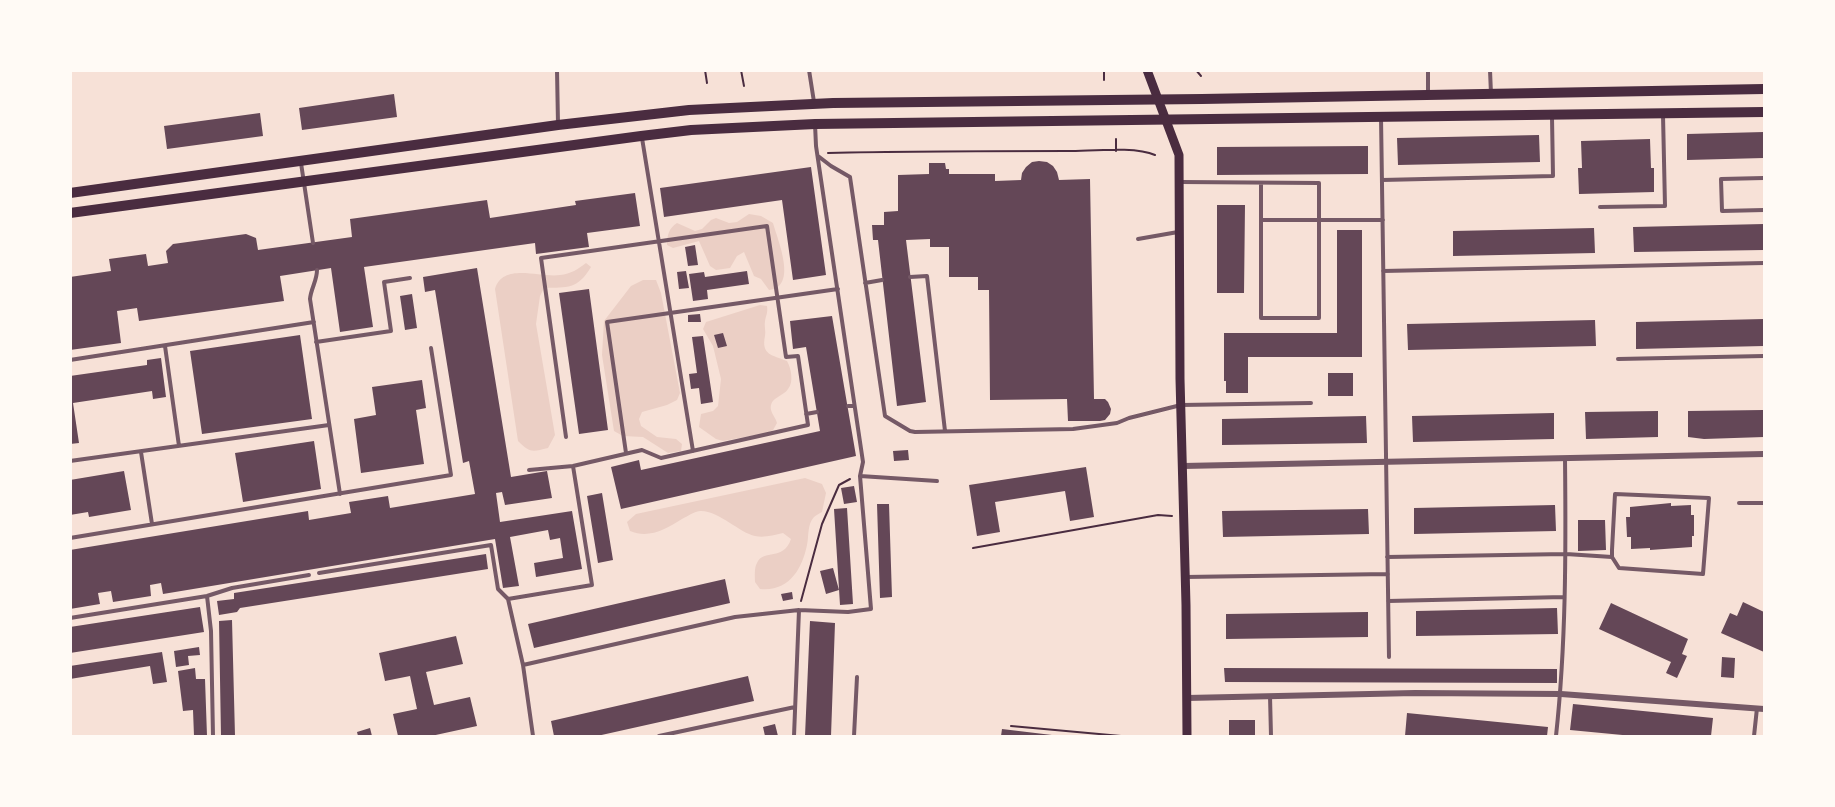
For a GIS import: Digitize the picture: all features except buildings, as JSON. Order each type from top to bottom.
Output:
[{"type":"main road","points":[[1147,70],[1179,155],[1180,405],[1187,736]]},
{"type":"main road","points":[[70,193],[558,125],[688,110],[814,103],[1764,88]]},
{"type":"main road","points":[[688,110],[691,130]]},
{"type":"main road","points":[[70,213],[691,130],[815,124],[1764,111]]},
{"type":"main road","points":[[640,116],[641,136]]},
{"type":"street","points":[[1183,466],[1764,454]]},
{"type":"street","points":[[1187,698],[1415,693],[1561,694],[1764,709]]},
{"type":"lane","points":[[557,70],[558,125]]},
{"type":"lane","points":[[809,70],[814,103]]},
{"type":"lane","points":[[1428,70],[1428,95]]},
{"type":"lane","points":[[1490,70],[1491,94]]},
{"type":"lane","points":[[1600,207],[1665,206],[1663,113]]},
{"type":"lane","points":[[1382,180],[1553,176],[1552,114]]},
{"type":"lane","points":[[1381,116],[1389,657]]},
{"type":"lane","points":[[523,665],[735,617],[799,610],[848,612],[871,609],[860,475],[863,462],[815,124]]},
{"type":"lane","points":[[641,136],[693,451]]},
{"type":"lane","points":[[818,155],[850,177],[885,416],[910,431],[1073,429],[1117,423],[1180,405],[1311,403]]},
{"type":"lane","points":[[301,161],[313,243]]},
{"type":"lane","points":[[1764,178],[1721,179],[1722,211],[1764,210]]},
{"type":"lane","points":[[1179,182],[1319,183],[1318,318],[1261,318],[1261,183]]},
{"type":"lane","points":[[1261,220],[1383,220]]},
{"type":"lane","points":[[529,470],[573,466],[642,450],[661,458],[808,425],[798,356],[786,357],[767,226],[541,258],[566,437]]},
{"type":"lane","points":[[1138,239],[1179,232]]},
{"type":"lane","points":[[1383,272],[1764,263]]},
{"type":"lane","points":[[317,270],[317,280],[311,291],[310,299],[340,494]]},
{"type":"lane","points":[[910,278],[927,276],[945,431]]},
{"type":"lane","points":[[316,342],[391,331],[384,282],[410,278]]},
{"type":"lane","points":[[865,283],[882,280]]},
{"type":"lane","points":[[626,453],[607,322],[838,289]]},
{"type":"lane","points":[[70,360],[314,322]]},
{"type":"lane","points":[[165,346],[179,446]]},
{"type":"lane","points":[[70,538],[451,475],[431,348]]},
{"type":"lane","points":[[1618,359],[1764,356]]},
{"type":"lane","points":[[848,406],[854,406]]},
{"type":"lane","points":[[806,414],[817,412]]},
{"type":"lane","points":[[70,461],[329,425]]},
{"type":"lane","points":[[141,452],[152,524]]},
{"type":"lane","points":[[1557,736],[1561,694],[1566,554],[1565,458]]},
{"type":"lane","points":[[508,599],[592,585],[573,466]]},
{"type":"lane","points":[[860,475],[937,481]]},
{"type":"lane","points":[[1615,494],[1709,498],[1703,574],[1619,568],[1612,557],[1615,494]]},
{"type":"lane","points":[[1739,502],[1764,503]]},
{"type":"lane","points":[[319,573],[491,545],[498,589],[508,599],[523,665],[533,736]]},
{"type":"lane","points":[[1388,557],[1566,554],[1612,557]]},
{"type":"lane","points":[[1185,577],[1388,574]]},
{"type":"lane","points":[[70,618],[207,596],[232,588],[309,575]]},
{"type":"lane","points":[[207,596],[211,631],[213,736]]},
{"type":"lane","points":[[1388,601],[1564,597]]},
{"type":"lane","points":[[794,736],[799,610]]},
{"type":"lane","points":[[854,736],[857,677]]},
{"type":"lane","points":[[1270,696],[1271,736]]},
{"type":"lane","points":[[659,736],[795,706]]},
{"type":"lane","points":[[1754,736],[1757,708]]},
{"type":"path","points":[[705,70],[707,83]]},
{"type":"path","points":[[741,70],[744,86]]},
{"type":"path","points":[[1104,70],[1104,80]]},
{"type":"path","points":[[1196,70],[1201,76]]},
{"type":"path","points":[[1116,139],[1116,151]]},
{"type":"path","points":[[818,155],[943,151],[1146,151],[1155,155]]},
{"type":"path","points":[[799,610],[822,524],[839,485],[860,475]]},
{"type":"path","points":[[973,548],[1158,515],[1184,516]]},
{"type":"path","points":[[1011,726],[1121,736]]},
{"type":"shaded area","points":[[749,214],[761,216],[773,223],[784,262],[783,281],[778,287],[769,290],[761,279],[754,276],[744,252],[737,256],[730,268],[716,270],[710,266],[699,241],[673,248],[667,245],[669,232],[677,223],[695,231],[702,229],[716,218],[729,223],[737,222]]},
{"type":"shaded area","points":[[586,263],[591,267],[581,280],[571,286],[544,288],[540,296],[536,324],[555,435],[548,448],[532,451],[518,441],[495,289],[499,281],[514,273],[564,274]]},
{"type":"shaded area","points":[[643,280],[656,280],[661,293],[680,393],[677,400],[667,405],[642,412],[639,419],[641,426],[657,437],[676,439],[682,444],[681,451],[668,453],[643,437],[623,436],[614,431],[602,355],[604,321],[631,286]]},
{"type":"shaded area","points":[[760,305],[767,306],[764,342],[766,351],[787,361],[790,367],[791,383],[786,392],[772,402],[771,410],[777,423],[773,430],[723,441],[716,439],[699,427],[701,414],[713,411],[718,406],[721,379],[713,346],[703,329],[706,322]]},
{"type":"shaded area","points":[[805,478],[822,484],[826,493],[822,512],[810,523],[805,554],[798,570],[779,587],[760,589],[755,582],[755,567],[764,556],[779,553],[788,546],[791,539],[783,533],[755,536],[714,514],[700,511],[651,533],[630,531],[627,522],[636,514]]}]
